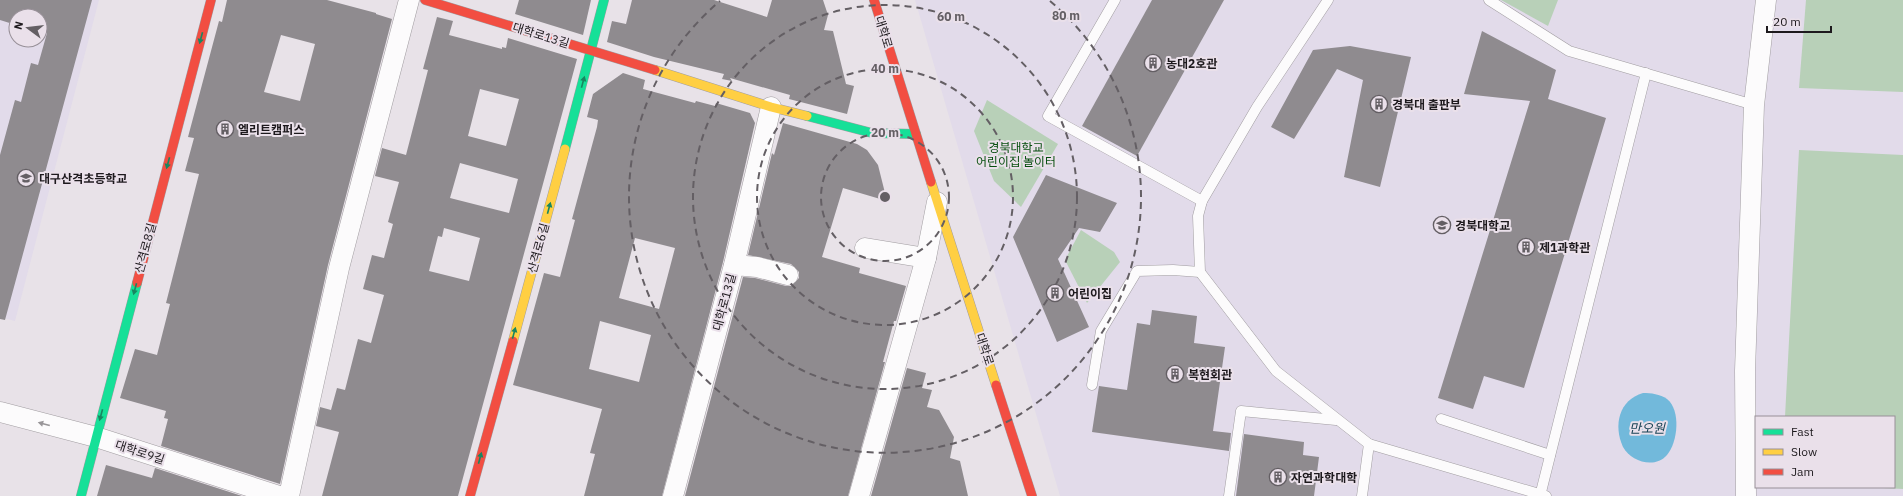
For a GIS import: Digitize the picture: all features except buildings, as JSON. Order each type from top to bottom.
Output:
[{"type":"street","name":"산격로8길","points":[[81,496],[210,0]]},
{"type":"street","points":[[289,496],[336,281],[409,0]]},
{"type":"street","name":"대학로13길","points":[[425,0],[771,107],[872,133],[916,134]]},
{"type":"street","name":"산격로6길","points":[[470,496],[592,51],[604,0]]},
{"type":"street","name":"대학로","points":[[874,0],[1029,492]]},
{"type":"street","points":[[1746,496],[1745,371],[1754,105],[1766,0]]},
{"type":"street","name":"대학로13길","points":[[673,496],[734,265],[771,107]]},
{"type":"street","name":"대학로","points":[[859,496],[926,258],[937,202]]},
{"type":"street","points":[[865,248],[926,258]]},
{"type":"street","points":[[734,265],[757,267],[788,275]]},
{"type":"street","name":"대학로9길","points":[[0,412],[96,438],[279,496]]},
{"type":"lane","points":[[1115,0],[1048,116],[1202,201]]},
{"type":"lane","points":[[1328,0],[1257,107],[1202,201],[1198,216],[1200,272],[1276,371],[1336,420],[1369,444],[1542,495],[1550,454],[1646,73]]},
{"type":"lane","points":[[1489,0],[1569,51],[1754,105]]},
{"type":"lane","points":[[1092,385],[1101,331],[1137,271],[1173,270],[1200,272]]},
{"type":"lane","points":[[1229,496],[1242,411],[1336,420]]},
{"type":"lane","points":[[1440,419],[1550,454]]},
{"type":"lane","points":[[1362,496],[1369,444]]},
{"type":"shaded area","name":"대구산격초등학교","points":[[0,0],[99,0],[15,321],[0,317]]},
{"type":"shaded area","name":"경북대학교","points":[[915,0],[1903,0],[1903,496],[1060,496]]},
{"type":"green space","points":[[1501,0],[1558,0],[1548,26]]},
{"type":"green space","points":[[1806,0],[1903,0],[1903,92],[1799,88]]},
{"type":"green space","name":"경북대학교 어린이집 놀이터","points":[[987,100],[1058,144],[1021,207],[994,181],[974,131]]},
{"type":"green space","points":[[1799,150],[1903,155],[1903,489],[1883,488],[1895,488],[1895,416],[1785,416]]},
{"type":"green space","points":[[1081,230],[1114,252],[1120,262],[1087,303],[1065,260]]},
{"type":"water","name":"만오원","points":[[1643,393],[1655,394],[1667,399],[1671,404],[1676,418],[1676,434],[1671,449],[1662,459],[1650,463],[1637,460],[1627,452],[1620,439],[1619,430],[1620,414],[1623,407],[1635,396]]},
{"type":"traffic: fast","points":[[565,149],[604,0]]},
{"type":"traffic: fast","points":[[807,116],[872,133],[916,134]]},
{"type":"traffic: fast","points":[[81,496],[137,283]]},
{"type":"traffic: slow","points":[[655,70],[771,107],[807,116]]},
{"type":"traffic: slow","points":[[513,341],[565,149]]},
{"type":"traffic: slow","points":[[931,182],[996,385]]},
{"type":"traffic: jam","points":[[137,283],[211,0]]},
{"type":"traffic: jam","points":[[425,0],[655,70]]},
{"type":"traffic: jam","points":[[874,0],[931,182]]},
{"type":"traffic: jam","points":[[470,496],[513,341]]},
{"type":"traffic: jam","points":[[996,385],[1032,496]]},
{"type":"place","name":"농대2호관","points":[[1153,63]]},
{"type":"place","name":"경북대 출판부","points":[[1379,104]]},
{"type":"place","name":"엘리트캠퍼스","points":[[225,129]]},
{"type":"place","name":"대구산격초등학교","points":[[26,178]]},
{"type":"place","name":"경북대학교","points":[[1442,225]]},
{"type":"place","name":"제1과학관","points":[[1526,247]]},
{"type":"place","name":"어린이집","points":[[1055,293]]},
{"type":"place","name":"복현회관","points":[[1175,374]]},
{"type":"place","name":"자연과학대학","points":[[1278,477]]}]
